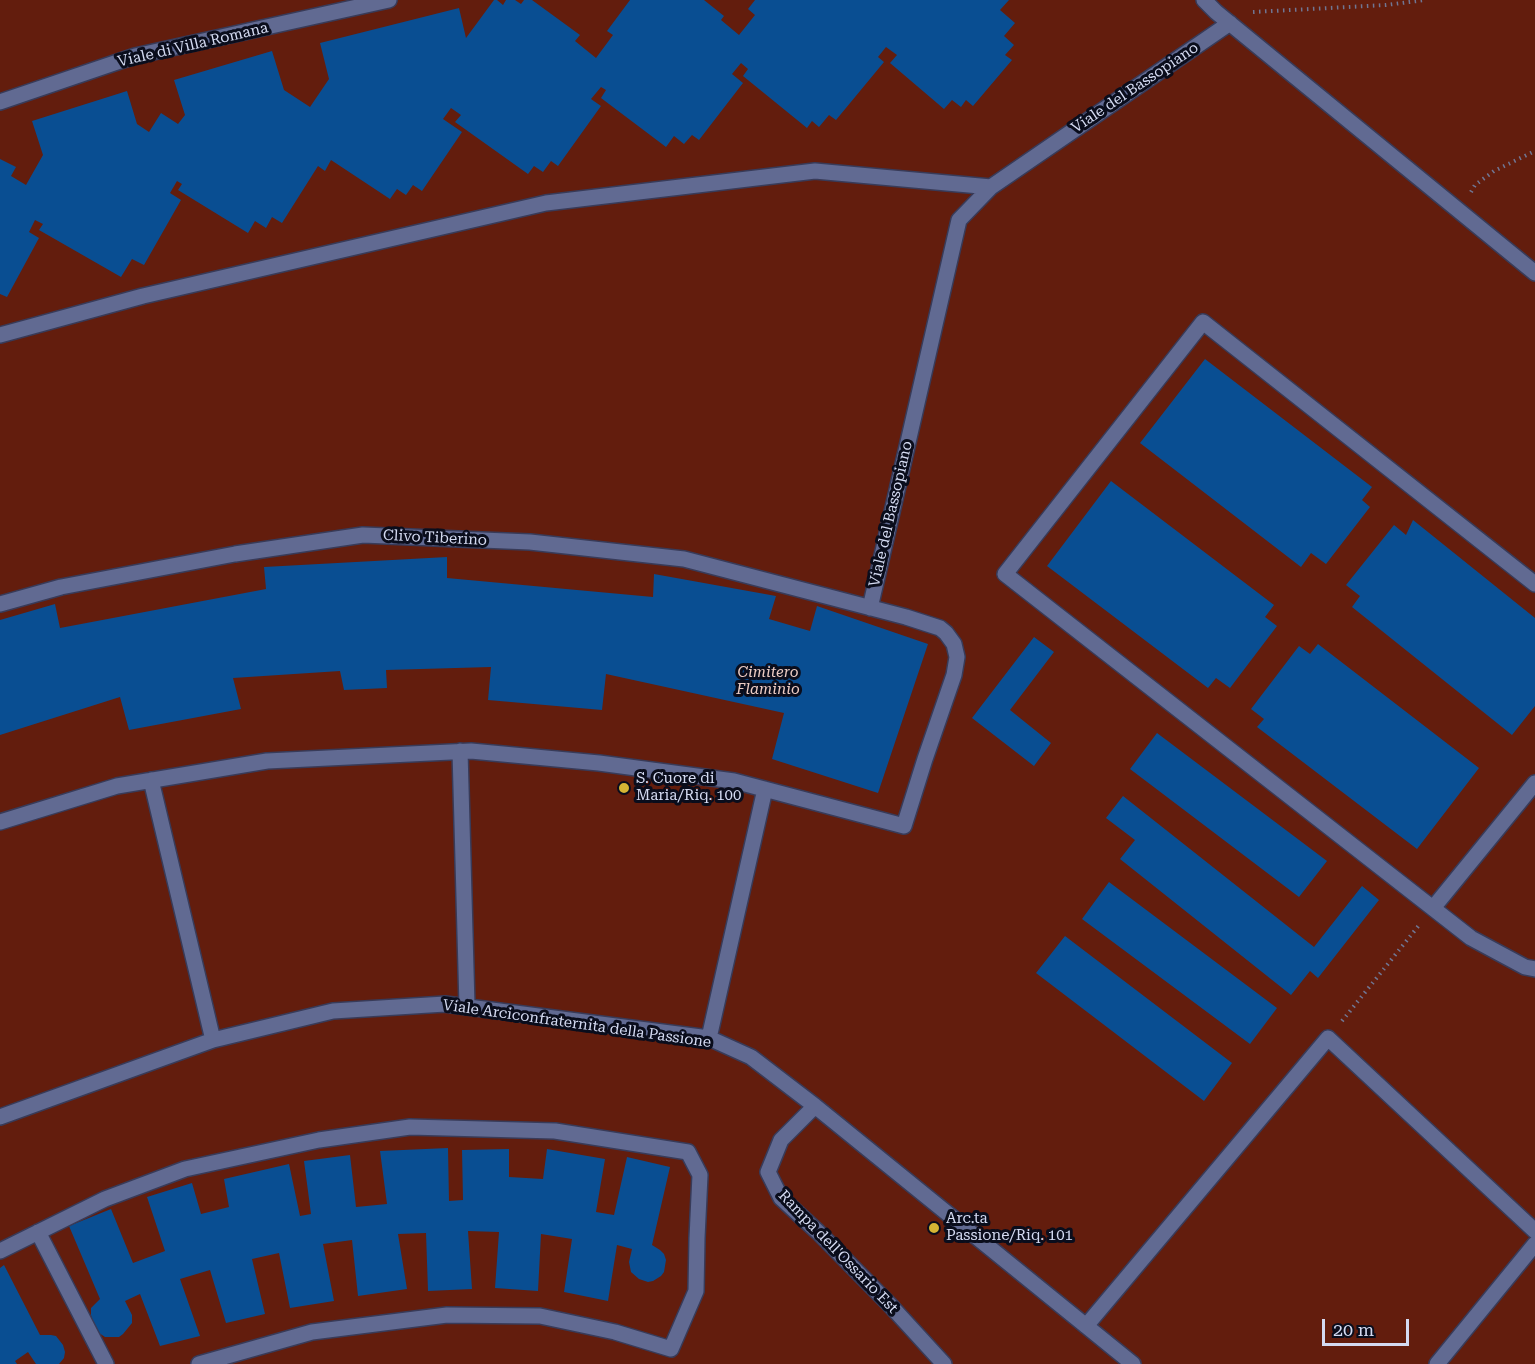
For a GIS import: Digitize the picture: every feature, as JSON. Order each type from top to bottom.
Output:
[{"type":"lane","name":"Viale di Villa Romana","points":[[0,102],[135,56],[389,0]]},
{"type":"lane","points":[[1204,0],[1535,273]]},
{"type":"lane","name":"Viale del Bassopiano","points":[[765,789],[904,826],[954,675],[957,657],[954,644],[940,628],[870,608],[959,220],[991,187],[1230,23]]},
{"type":"lane","points":[[0,335],[143,296],[546,203],[815,171],[991,187]]},
{"type":"lane","points":[[1535,584],[1203,322],[1005,574],[1471,938],[1525,967],[1535,969]]},
{"type":"lane","name":"Clivo Tiberino","points":[[0,604],[73,585],[235,554],[363,535],[530,542],[684,559],[870,608]]},
{"type":"lane","points":[[460,751],[467,1006]]},
{"type":"lane","points":[[0,822],[117,786],[267,761],[460,751],[599,763],[734,781],[765,789],[709,1038]]},
{"type":"lane","points":[[151,780],[213,1040]]},
{"type":"lane","points":[[1433,908],[1535,783]]},
{"type":"lane","name":"Viale Arciconfraternita della Passione","points":[[0,1117],[213,1040],[333,1011],[445,1004],[709,1038],[751,1057],[815,1106],[1133,1364]]},
{"type":"lane","points":[[1086,1326],[1328,1038],[1535,1231]]},
{"type":"lane","name":"Rampa dell'Ossario Est","points":[[815,1106],[781,1140],[768,1172],[781,1198],[850,1264],[944,1364]]},
{"type":"lane","points":[[0,1251],[105,1199],[185,1169],[319,1140],[410,1127],[555,1131],[688,1152],[700,1175],[696,1291],[672,1357],[615,1332],[540,1316],[447,1315],[312,1332],[199,1364]]},
{"type":"lane","points":[[38,1232],[106,1364]]},
{"type":"lane","points":[[1437,1364],[1535,1244]]},
{"type":"path","points":[[1230,23],[1250,12],[1386,5],[1425,0]]},
{"type":"path","points":[[1460,212],[1475,185],[1494,171],[1535,151]]},
{"type":"path","points":[[1328,1038],[1433,908]]},
{"type":"green space","name":"Cimitero Flaminio","points":[[0,0],[1535,0],[1535,1364],[0,1364]]},
{"type":"building","points":[[494,0],[503,5],[506,0],[515,0],[521,4],[524,0],[532,0],[580,35],[575,41],[596,58],[613,35],[607,31],[630,0],[704,0],[724,16],[721,20],[739,35],[755,15],[748,9],[755,0],[1009,0],[1000,10],[1015,23],[1004,36],[1014,45],[1005,55],[1012,60],[973,106],[966,100],[961,107],[952,100],[944,109],[890,63],[897,55],[886,47],[878,57],[884,62],[836,120],[829,115],[819,127],[812,121],[807,128],[743,76],[748,69],[741,63],[732,74],[743,83],[699,140],[692,135],[684,144],[674,136],[666,147],[601,98],[606,90],[601,87],[591,99],[601,106],[558,166],[551,161],[543,172],[534,166],[528,174],[455,122],[461,115],[451,108],[443,119],[462,132],[422,191],[413,185],[406,195],[397,189],[390,199],[331,160],[325,171],[318,166],[282,223],[272,217],[266,228],[255,221],[248,233],[178,190],[182,184],[177,181],[170,193],[181,200],[144,265],[132,259],[121,277],[39,230],[43,224],[35,220],[29,232],[39,238],[7,297],[0,294],[0,159],[16,167],[11,176],[26,185],[43,155],[32,121],[127,91],[137,124],[149,132],[161,113],[178,124],[185,115],[174,80],[272,51],[284,90],[310,107],[329,79],[320,43],[459,8],[466,38]]},
{"type":"building","points":[[1205,359],[1372,487],[1362,500],[1370,507],[1326,564],[1311,553],[1301,567],[1140,443]]},
{"type":"building","points":[[1111,481],[1274,605],[1265,617],[1277,626],[1230,688],[1216,678],[1208,688],[1047,566]]},
{"type":"building","points":[[1413,520],[1535,618],[1535,706],[1512,735],[1352,607],[1360,596],[1346,585],[1394,525],[1406,535]]},
{"type":"building","points":[[447,557],[447,578],[653,597],[654,574],[776,596],[769,619],[810,631],[817,606],[928,644],[878,793],[772,759],[784,713],[606,674],[602,710],[488,700],[491,667],[386,670],[387,688],[344,690],[340,671],[233,678],[241,709],[129,730],[120,697],[0,735],[0,620],[55,604],[60,628],[266,589],[264,567]]},
{"type":"building","points":[[1034,637],[1054,652],[1010,710],[1051,743],[1034,766],[972,718]]},
{"type":"building","points":[[1318,644],[1479,768],[1417,849],[1257,727],[1264,719],[1251,709],[1299,646],[1310,654]]},
{"type":"building","points":[[1157,733],[1327,861],[1299,897],[1130,769]]},
{"type":"building","points":[[1123,796],[1314,947],[1362,886],[1379,900],[1318,978],[1310,971],[1291,995],[1120,859],[1135,840],[1106,818]]},
{"type":"building","points":[[1109,882],[1277,1008],[1250,1044],[1082,919]]},
{"type":"building","points":[[1065,936],[1232,1063],[1204,1101],[1036,973]]},
{"type":"building","points":[[448,1148],[449,1201],[463,1200],[462,1150],[509,1149],[509,1177],[543,1179],[547,1149],[605,1159],[596,1212],[614,1215],[627,1157],[670,1167],[652,1245],[664,1254],[666,1260],[664,1272],[653,1281],[639,1279],[631,1272],[629,1262],[632,1249],[617,1245],[608,1301],[564,1292],[572,1239],[541,1234],[538,1291],[495,1288],[499,1232],[468,1231],[472,1289],[428,1291],[426,1233],[398,1234],[407,1289],[358,1296],[352,1240],[323,1244],[334,1301],[290,1308],[279,1253],[252,1259],[265,1314],[226,1323],[210,1270],[180,1279],[200,1336],[160,1346],[140,1294],[125,1301],[132,1315],[132,1323],[123,1334],[119,1337],[105,1337],[95,1329],[91,1308],[100,1299],[69,1226],[111,1209],[133,1263],[165,1251],[147,1197],[192,1183],[201,1214],[229,1207],[224,1179],[289,1164],[300,1216],[311,1214],[304,1161],[350,1155],[356,1207],[387,1204],[380,1151]]},
{"type":"building","points":[[4,1265],[40,1335],[56,1336],[63,1345],[64,1358],[59,1364],[36,1364],[28,1352],[15,1361],[17,1364],[0,1364],[0,1268]]},
{"type":"place","name":"S. Cuore di Maria/Riq. 100","points":[[624,788]]},
{"type":"place","name":"Arc.ta Passione/Riq. 101","points":[[934,1228]]}]
